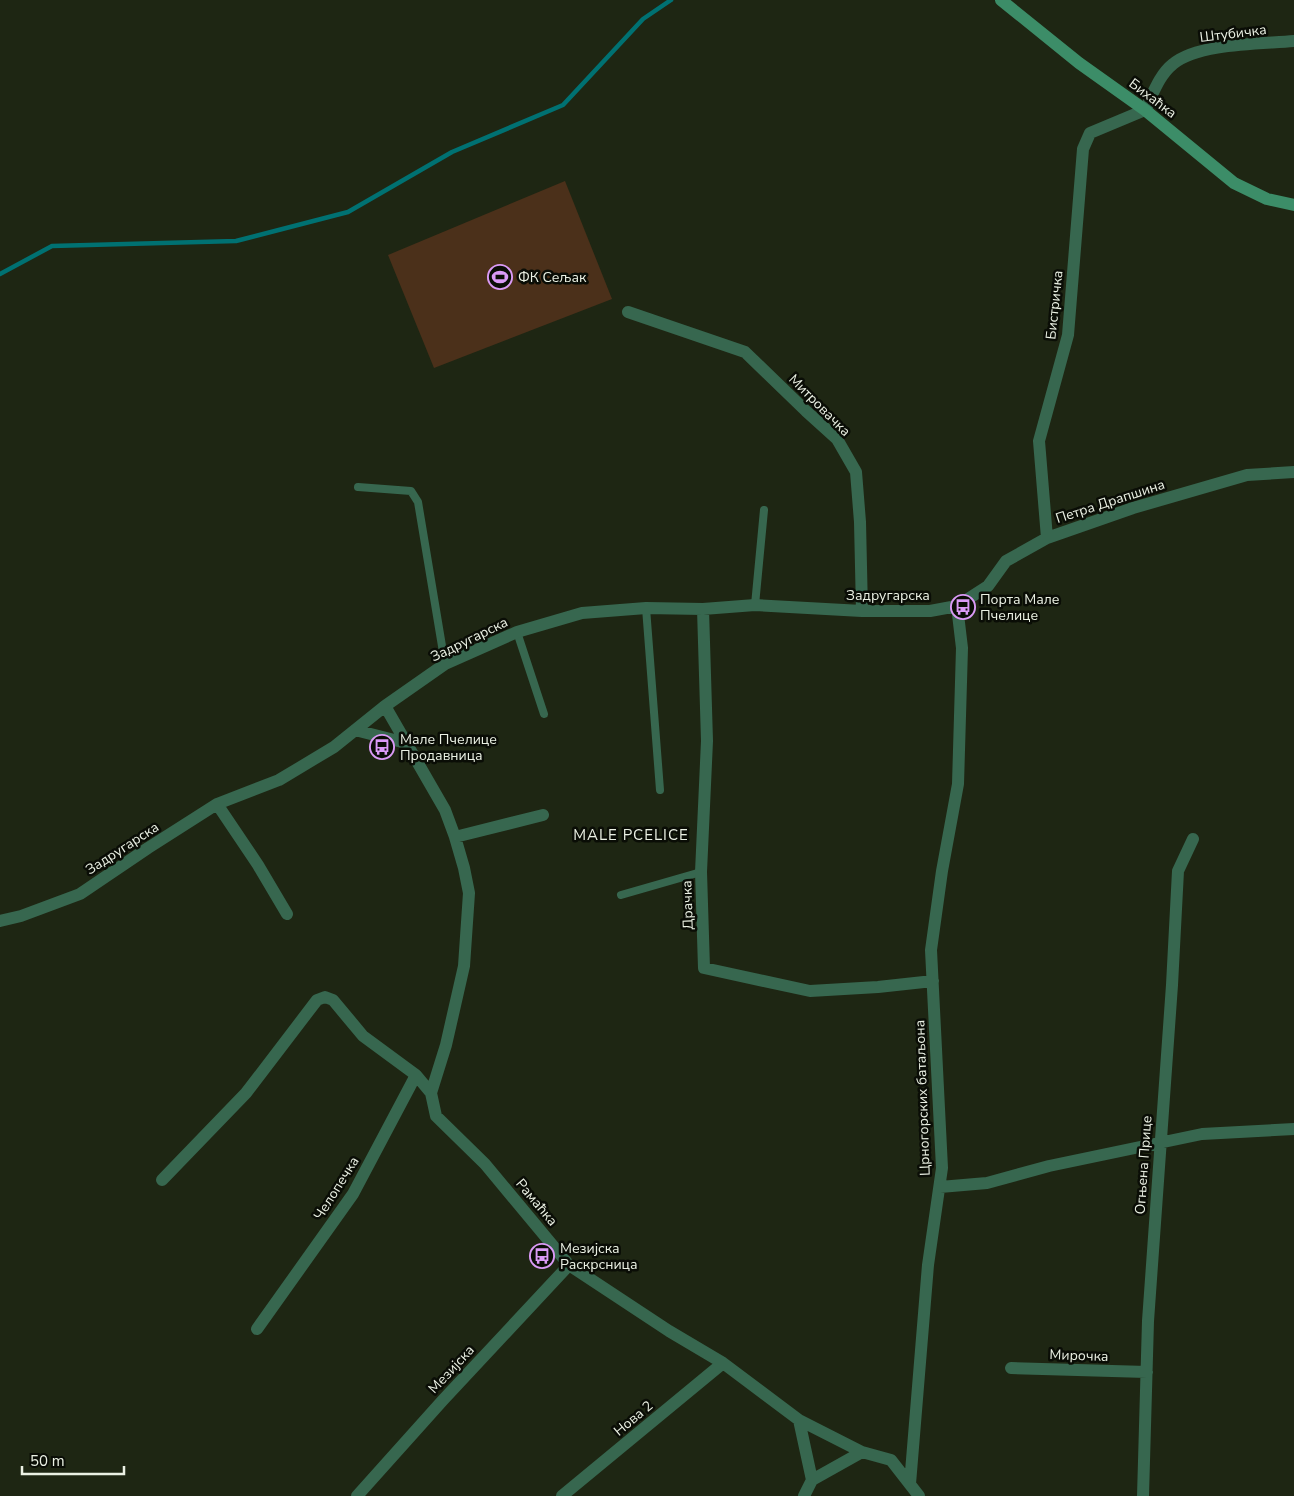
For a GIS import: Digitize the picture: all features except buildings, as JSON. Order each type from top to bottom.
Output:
[{"type":"street","name":"Бихаћка","points":[[1001,0],[1079,63],[1145,110],[1234,183],[1267,199],[1294,205]]},
{"type":"street","name":"Штубичка","points":[[1145,110],[1160,78],[1173,64],[1189,54],[1213,48],[1294,40]]},
{"type":"street","name":"Бистричка","points":[[1048,538],[1039,441],[1068,335],[1083,149],[1090,133],[1145,110]]},
{"type":"street","name":"Митровачка","points":[[628,312],[745,352],[837,439],[856,472],[860,522],[862,611]]},
{"type":"street","name":"Петра Драпшина","points":[[957,606],[988,586],[1006,560],[1048,538],[1133,508],[1247,475],[1294,472]]},
{"type":"street","name":"Задругарска","points":[[0,921],[21,916],[80,894],[217,804],[279,780],[334,747],[384,706],[445,664],[517,632],[582,613],[646,608],[703,609],[755,605],[862,611],[930,611],[957,606]]},
{"type":"street","name":"Црногорских батаљона","points":[[910,1484],[928,1265],[942,1168],[931,950],[942,871],[958,784],[962,648],[957,606]]},
{"type":"street","name":"Драчка","points":[[703,609],[707,741],[701,872],[704,968],[810,991],[878,987],[932,981]]},
{"type":"street","points":[[384,706],[445,810],[456,837],[469,894],[464,966],[446,1045],[431,1093]]},
{"type":"street","points":[[355,730],[406,743]]},
{"type":"street","points":[[217,804],[258,865],[287,914]]},
{"type":"street","points":[[456,837],[543,815]]},
{"type":"street","name":"Огњена Прице","points":[[1144,1496],[1148,1321],[1172,985],[1178,871],[1193,839]]},
{"type":"street","points":[[162,1180],[246,1093],[317,1000],[325,997],[333,1000],[363,1036],[416,1075],[431,1093]]},
{"type":"street","name":"Челопечка","points":[[257,1329],[353,1194],[416,1075]]},
{"type":"street","name":"Рамаћка","points":[[431,1093],[436,1116],[486,1164],[569,1265],[669,1331],[723,1363],[799,1420],[862,1452]]},
{"type":"street","points":[[940,1187],[987,1183],[1049,1166],[1202,1134],[1294,1129]]},
{"type":"street","name":"Мезијска","points":[[357,1496],[443,1400],[569,1265]]},
{"type":"street","name":"Нова 2","points":[[562,1496],[723,1363]]},
{"type":"street","name":"Мирочка","points":[[1011,1368],[1147,1372]]},
{"type":"street","points":[[799,1420],[812,1480]]},
{"type":"street","points":[[804,1496],[812,1480],[862,1452],[892,1460],[919,1496]]},
{"type":"lane","points":[[358,487],[411,491],[416,496],[445,664]]},
{"type":"lane","points":[[755,605],[764,510]]},
{"type":"lane","points":[[646,608],[660,790]]},
{"type":"lane","points":[[517,632],[544,714]]},
{"type":"lane","points":[[621,895],[701,872]]},
{"type":"shaded area","name":"ФК Сељак","points":[[565,181],[612,299],[434,368],[388,255]]},
{"type":"waterway","points":[[0,274],[52,246],[236,241],[348,212],[452,152],[563,105],[643,19],[671,0]]},
{"type":"place","name":"ФК Сељак","points":[[500,277]]},
{"type":"place","name":"Порта Мале Пчелице","points":[[963,607]]},
{"type":"place","name":"Мале Пчелице Продавница","points":[[382,747]]},
{"type":"place","name":"Мезијска Раскрсница","points":[[542,1256]]},
{"type":"district","name":"MALE PCELICE","points":[[631,835]]}]
